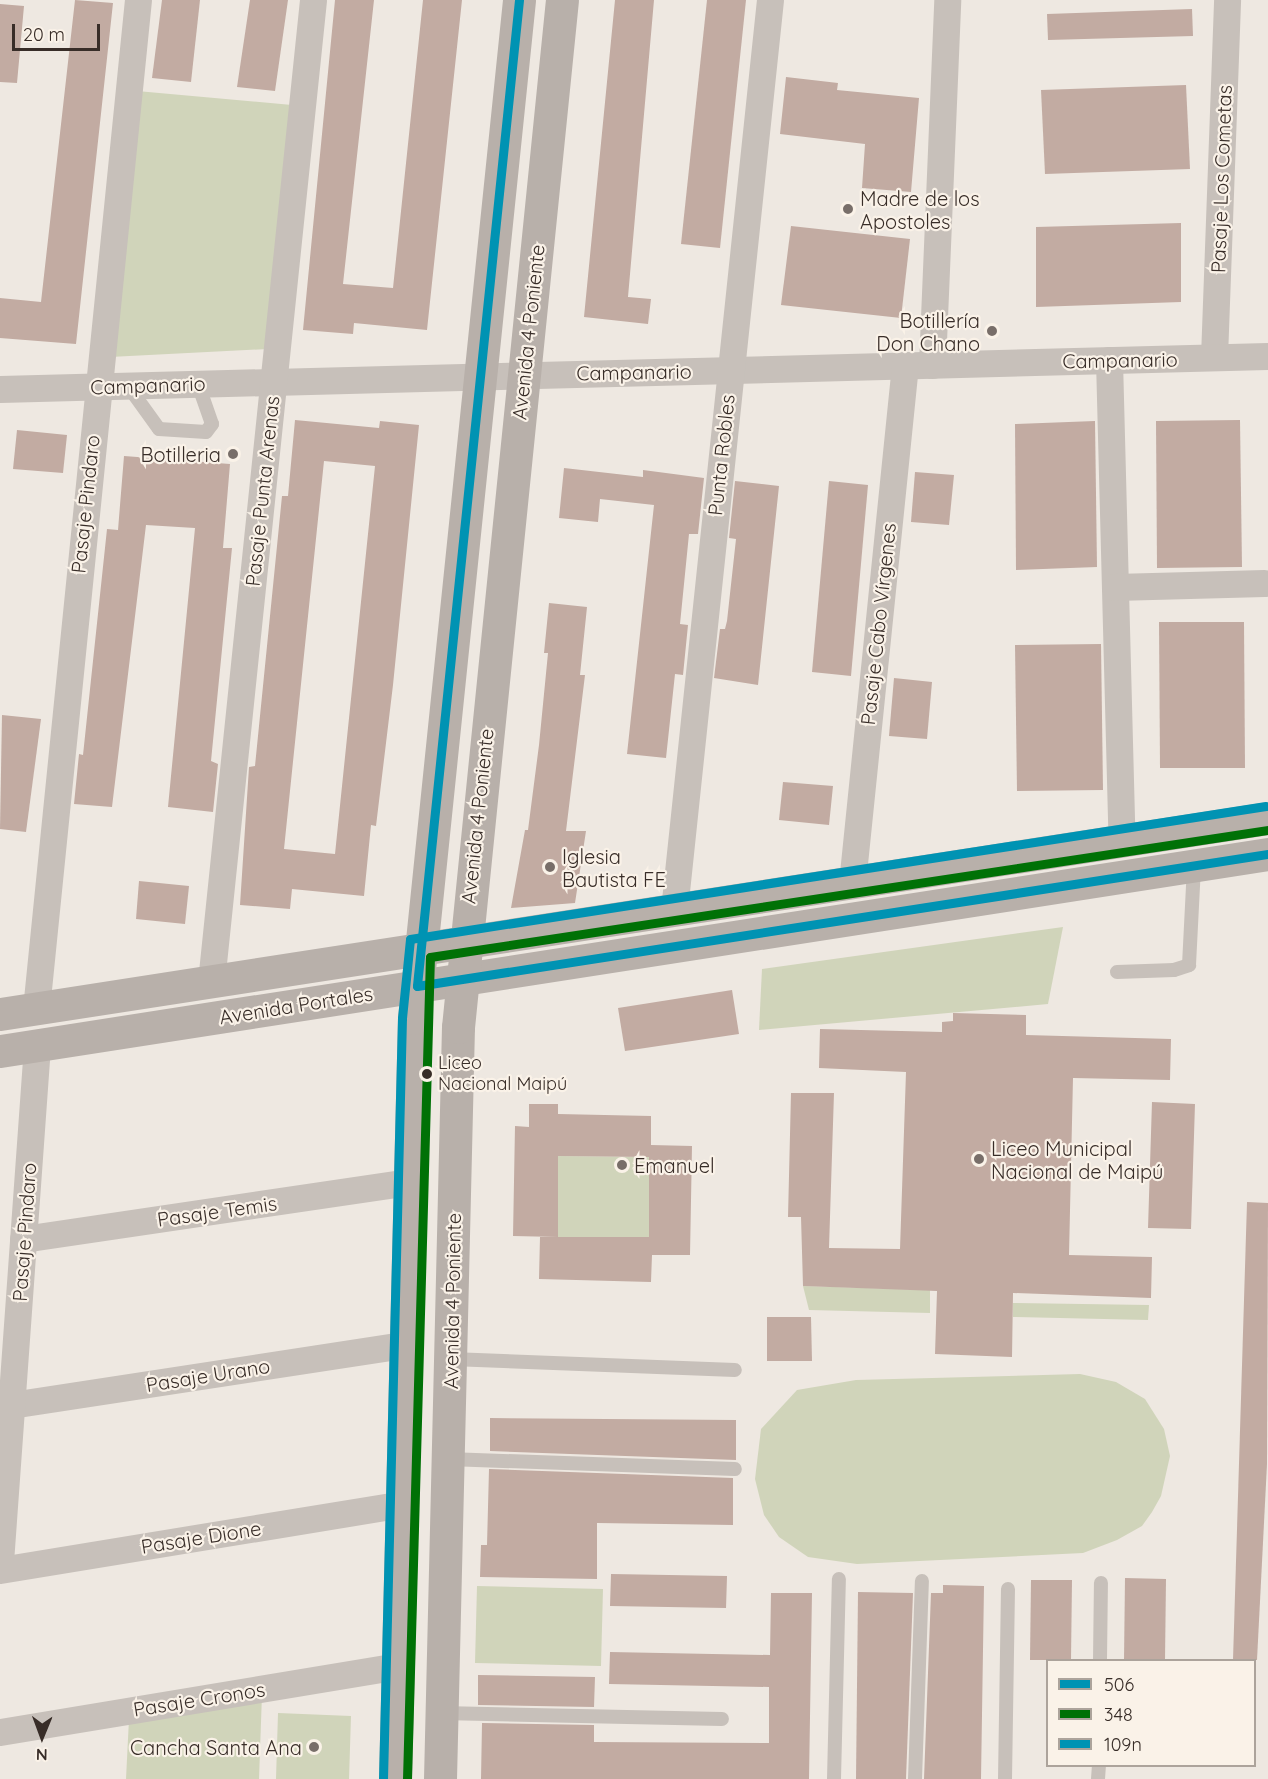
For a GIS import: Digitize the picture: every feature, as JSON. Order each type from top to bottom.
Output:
[{"type":"street","name":"Pasaje Pindaro","points":[[36,1009],[96,386],[138,0]]},
{"type":"street","name":"Pasaje Punta Arenas","points":[[211,982],[313,0]]},
{"type":"street","points":[[395,1779],[405,1345],[419,947],[519,0]]},
{"type":"street","name":"Avenida 4 Poniente","points":[[440,1779],[461,980],[562,0]]},
{"type":"street","name":"Punta Robles","points":[[674,909],[770,0]]},
{"type":"street","points":[[932,365],[947,0]]},
{"type":"street","name":"Pasaje Los Cometas","points":[[1214,357],[1227,0]]},
{"type":"street","name":"Campanario","points":[[0,389],[1268,356]]},
{"type":"street","points":[[1109,360],[1122,841]]},
{"type":"street","name":"Pasaje Cabo Vírgenes","points":[[852,883],[904,365]]},
{"type":"street","points":[[1115,587],[1264,583]]},
{"type":"street","name":"Avenida Portales","points":[[0,1014],[419,947],[1268,818]]},
{"type":"street","name":"Avenida Portales","points":[[0,1051],[1268,854]]},
{"type":"street","name":"Pasaje Pindaro","points":[[0,1562],[37,1046]]},
{"type":"street","name":"Pasaje Temis","points":[[23,1239],[410,1182]]},
{"type":"street","name":"Pasaje Urano","points":[[11,1405],[405,1345]]},
{"type":"street","name":"Pasaje Dione","points":[[0,1570],[402,1504]]},
{"type":"street","name":"Pasaje Cronos","points":[[0,1732],[398,1666]]},
{"type":"lane","points":[[128,386],[159,429],[206,432],[212,424],[198,384]]},
{"type":"lane","points":[[1117,972],[1174,970],[1189,965],[1194,866]]},
{"type":"lane","points":[[451,1359],[735,1370]]},
{"type":"lane","points":[[448,1459],[735,1469]]},
{"type":"lane","points":[[834,1779],[839,1579]]},
{"type":"lane","points":[[915,1779],[922,1581]]},
{"type":"lane","points":[[1100,1659],[1101,1583]]},
{"type":"lane","points":[[1005,1779],[1008,1588]]},
{"type":"lane","points":[[441,1713],[722,1719]]},
{"type":"green space","points":[[137,91],[292,105],[268,349],[110,357]]},
{"type":"green space","points":[[1063,927],[1048,1004],[759,1030],[762,969]]},
{"type":"green space","points":[[558,1156],[649,1157],[649,1237],[558,1237]]},
{"type":"green space","points":[[803,1286],[930,1290],[930,1313],[809,1310]]},
{"type":"green space","points":[[1013,1303],[1149,1305],[1148,1320],[1013,1317]]},
{"type":"green space","points":[[1080,1374],[1116,1382],[1145,1399],[1164,1429],[1170,1456],[1161,1496],[1142,1526],[1117,1540],[1083,1553],[857,1564],[808,1557],[779,1537],[764,1515],[755,1479],[761,1429],[797,1390],[856,1380]]},
{"type":"green space","points":[[477,1586],[603,1589],[601,1666],[475,1663]]},
{"type":"green space","points":[[262,1694],[259,1779],[126,1779],[129,1719]]},
{"type":"green space","name":"Cancha Santa Ana","points":[[278,1713],[351,1716],[349,1779],[276,1779]]},
{"type":"building","points":[[75,0],[113,3],[76,344],[0,338],[0,298],[41,302]]},
{"type":"building","points":[[162,0],[200,0],[191,82],[152,78]]},
{"type":"building","points":[[250,0],[288,0],[275,91],[237,87]]},
{"type":"building","points":[[335,0],[374,0],[343,284],[393,288],[423,0],[462,0],[427,330],[354,323],[353,334],[303,330]]},
{"type":"building","points":[[615,0],[654,0],[628,297],[651,299],[648,324],[584,317]]},
{"type":"building","points":[[707,0],[746,0],[720,248],[681,244]]},
{"type":"building","points":[[0,4],[24,6],[17,83],[0,82]]},
{"type":"building","points":[[1192,9],[1193,36],[1048,40],[1047,14]]},
{"type":"building","points":[[786,77],[838,83],[837,90],[919,98],[911,192],[862,188],[865,144],[780,134]]},
{"type":"building","points":[[1186,85],[1190,169],[1045,174],[1041,90]]},
{"type":"building","points":[[1181,223],[1181,302],[1036,307],[1036,227]]},
{"type":"building","points":[[791,226],[910,239],[901,318],[781,305]]},
{"type":"building","points":[[295,420],[379,428],[380,421],[419,425],[393,685],[376,826],[371,825],[364,896],[292,889],[290,909],[240,905],[249,767],[255,766],[282,496],[288,496]],"holes":[[[324,461],[375,466],[335,854],[284,849]]]},
{"type":"building","points":[[1240,420],[1242,567],[1157,568],[1156,421]]},
{"type":"building","points":[[1095,421],[1097,567],[1016,570],[1015,424]]},
{"type":"building","points":[[17,430],[67,435],[63,473],[13,469]]},
{"type":"building","points":[[124,456],[230,464],[223,548],[232,548],[211,761],[218,764],[213,812],[168,807],[195,528],[146,525],[112,807],[74,804],[79,754],[83,755],[107,529],[118,530]]},
{"type":"building","points":[[564,468],[643,477],[643,470],[704,478],[698,534],[689,534],[680,624],[688,625],[683,675],[675,674],[666,758],[627,754],[654,505],[600,499],[598,522],[559,518]]},
{"type":"building","points":[[915,472],[954,475],[949,525],[911,522]]},
{"type":"building","points":[[735,481],[779,486],[758,685],[714,678],[720,629],[725,629],[727,621],[736,539],[729,538]]},
{"type":"building","points":[[829,481],[868,485],[851,676],[812,672]]},
{"type":"building","points":[[549,603],[587,607],[580,675],[585,675],[566,831],[586,831],[575,903],[511,908],[525,830],[528,830],[539,745],[548,653],[544,653]]},
{"type":"building","points":[[1159,622],[1244,622],[1245,768],[1160,768]]},
{"type":"building","points":[[1101,644],[1103,790],[1017,791],[1015,645]]},
{"type":"building","points":[[894,678],[932,682],[927,739],[889,736]]},
{"type":"building","points":[[2,715],[41,719],[26,832],[0,829]]},
{"type":"building","points":[[783,782],[833,786],[829,825],[779,820]]},
{"type":"building","points":[[139,881],[189,886],[185,924],[136,919]]},
{"type":"building","points":[[732,990],[739,1034],[625,1051],[618,1008]]},
{"type":"building","points":[[953,1013],[1026,1015],[1026,1035],[1171,1039],[1170,1080],[1073,1078],[1069,1255],[1152,1257],[1151,1298],[1013,1293],[1012,1357],[935,1354],[937,1291],[803,1286],[801,1217],[788,1217],[791,1093],[834,1093],[829,1248],[900,1249],[906,1072],[819,1068],[820,1029],[942,1032],[942,1022],[953,1021]]},
{"type":"building","points":[[1152,1102],[1195,1104],[1191,1229],[1148,1228]]},
{"type":"building","points":[[529,1104],[558,1104],[558,1114],[651,1116],[651,1145],[692,1146],[690,1255],[652,1255],[651,1282],[539,1279],[540,1237],[558,1237],[513,1236],[515,1126],[529,1127]],"holes":[[[558,1156],[649,1157],[649,1237],[558,1237]]]},
{"type":"building","points":[[1247,1202],[1268,1203],[1267,1464],[1257,1660],[1233,1659]]},
{"type":"building","points":[[767,1317],[811,1317],[812,1361],[767,1361]]},
{"type":"building","points":[[490,1418],[736,1420],[736,1460],[490,1451]]},
{"type":"building","points":[[489,1469],[733,1478],[733,1525],[597,1523],[597,1579],[480,1577],[481,1545],[487,1545]]},
{"type":"building","points":[[611,1574],[727,1576],[726,1608],[610,1606]]},
{"type":"building","points":[[1125,1578],[1166,1579],[1165,1659],[1124,1659]]},
{"type":"building","points":[[1031,1580],[1072,1580],[1071,1659],[1030,1660]]},
{"type":"building","points":[[943,1585],[984,1586],[981,1779],[924,1779],[931,1593],[943,1593]]},
{"type":"building","points":[[858,1592],[913,1593],[906,1779],[856,1779]]},
{"type":"building","points":[[771,1593],[812,1593],[809,1779],[481,1779],[482,1723],[594,1725],[594,1742],[769,1743],[769,1687],[609,1684],[610,1652],[770,1655]]},
{"type":"building","points":[[478,1675],[595,1677],[594,1707],[478,1705]]},
{"type":"transit line","name":"506","points":[[519,0],[417,986],[1268,854]]},
{"type":"transit line","name":"109n","points":[[383,1779],[402,1018],[410,939],[1266,806]]},
{"type":"transit line","name":"348","points":[[407,1779],[430,957],[1268,830]]},
{"type":"place","name":"Madre de los Apostoles","points":[[848,209]]},
{"type":"place","name":"Botillería Don Chano","points":[[992,331]]},
{"type":"place","name":"Botilleria","points":[[233,454]]},
{"type":"place","name":"Iglesia Bautista FE","points":[[550,867]]},
{"type":"place","name":"Liceo Nacional Maipú","points":[[427,1074]]},
{"type":"place","name":"Liceo Municipal Nacional de Maipú","points":[[979,1159]]},
{"type":"place","name":"Emanuel","points":[[622,1165]]},
{"type":"place","name":"Cancha Santa Ana","points":[[314,1747]]}]
